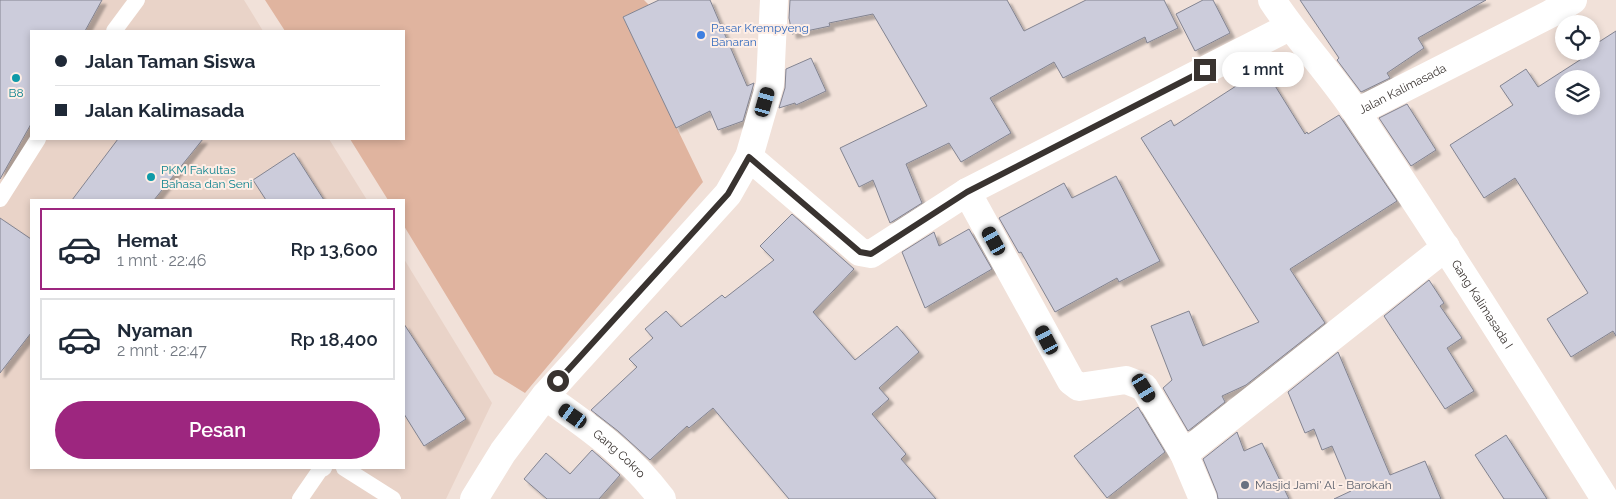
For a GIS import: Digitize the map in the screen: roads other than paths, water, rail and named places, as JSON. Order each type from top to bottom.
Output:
[{"type":"street","points":[[474,499],[504,452],[545,396],[728,194],[749,157],[770,84],[774,0]]},
{"type":"street","name":"Jalan Kalimasada","points":[[1272,0],[1289,27],[1356,112],[1545,7],[1573,0]]},
{"type":"street","points":[[749,157],[860,252],[871,254],[967,192],[1289,27]]},
{"type":"street","name":"Gang Kalimasada I","points":[[1356,112],[1446,247],[1605,499]]},
{"type":"street","points":[[967,192],[1071,381],[1079,387],[1126,380],[1144,388],[1184,454],[1203,499]]},
{"type":"street","points":[[1184,454],[1446,247]]},
{"type":"street","name":"Gang Cokro","points":[[545,396],[602,436],[647,478],[662,499]]},
{"type":"lane","points":[[115,30],[136,0]]},
{"type":"lane","points":[[0,199],[37,140]]},
{"type":"lane","points":[[300,499],[322,469]]},
{"type":"lane","points":[[346,469],[393,499]]},
{"type":"place","name":"Pasar Krempyeng Banaran","points":[[701,35]]},
{"type":"place","name":"B8","points":[[16,78]]},
{"type":"place","name":"PKM Fakultas Bahasa dan Seni","points":[[151,177]]},
{"type":"place","name":"Masjid Jami' Al - Barokah","points":[[1245,485]]}]
